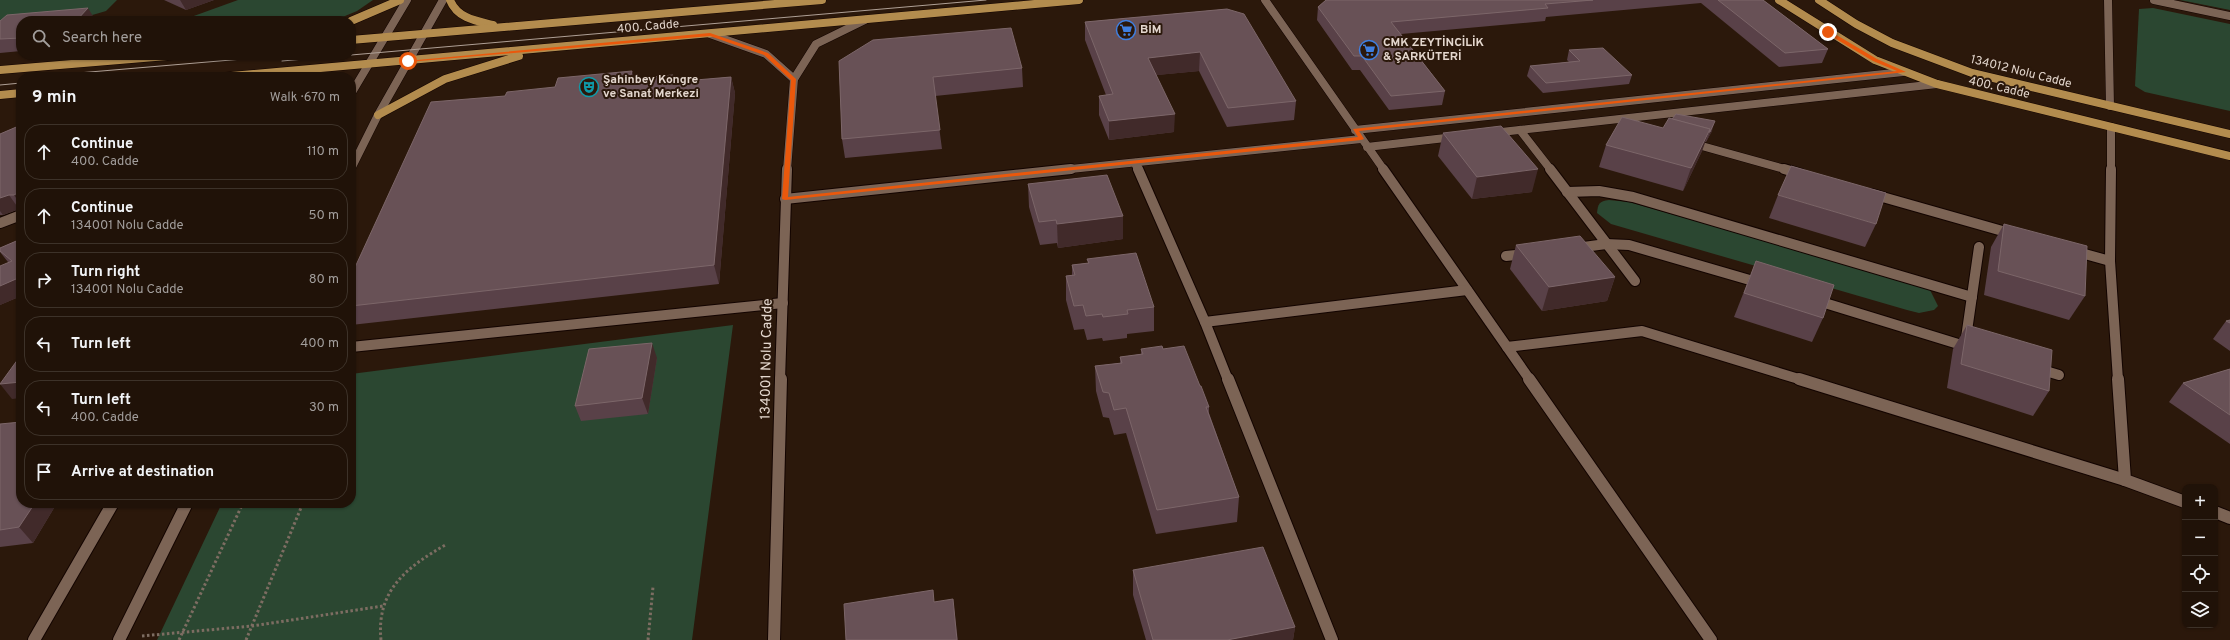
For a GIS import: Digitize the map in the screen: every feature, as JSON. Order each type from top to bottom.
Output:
[{"type":"main road","points":[[356,19],[400,0]]},
{"type":"main road","points":[[450,0],[452,9],[466,17],[500,28]]},
{"type":"main road","name":"400. Cadde","points":[[356,40],[792,1],[822,0]]},
{"type":"main road","name":"400. Cadde","points":[[278,72],[1079,0]]},
{"type":"main road","name":"400. Cadde","points":[[1779,0],[1851,46],[1903,72],[1937,84],[2230,156]]},
{"type":"main road","name":"134012 Nolu Cadde","points":[[1819,0],[1874,35],[1916,54],[1972,73],[2230,134]]},
{"type":"main road","points":[[378,115],[445,80],[543,49]]},
{"type":"main road","points":[[0,70],[119,60]]},
{"type":"main road","points":[[0,95],[16,93]]},
{"type":"street","points":[[356,85],[367,64],[407,0]]},
{"type":"street","points":[[356,159],[378,115],[443,0]]},
{"type":"street","points":[[792,1],[801,0]]},
{"type":"street","points":[[1265,0],[1711,640]]},
{"type":"street","points":[[2108,0],[2110,106]]},
{"type":"street","points":[[2154,0],[2230,16]]},
{"type":"street","name":"134001 Nolu Cadde","points":[[774,640],[785,199],[794,79],[816,44],[865,20]]},
{"type":"street","points":[[710,34],[766,54],[794,79]]},
{"type":"street","points":[[785,199],[1361,138],[1903,72]]},
{"type":"street","points":[[1481,134],[1937,84]]},
{"type":"street","points":[[1610,121],[1633,127]]},
{"type":"street","points":[[2111,127],[2110,261],[2125,480]]},
{"type":"street","points":[[1520,130],[1635,281]]},
{"type":"street","points":[[1361,138],[1466,136]]},
{"type":"street","points":[[1679,140],[1810,177]]},
{"type":"street","points":[[1135,163],[1205,322],[1332,640]]},
{"type":"street","points":[[1567,192],[1599,191],[1633,197],[1972,297]]},
{"type":"street","points":[[1864,192],[2025,237]]},
{"type":"street","points":[[0,223],[16,217]]},
{"type":"street","points":[[1568,249],[1606,244],[1629,245],[1661,252],[1767,285]]},
{"type":"street","points":[[1965,346],[1979,247]]},
{"type":"street","points":[[2064,248],[2110,261]]},
{"type":"street","points":[[1506,256],[1537,253]]},
{"type":"street","points":[[1205,322],[1467,290]]},
{"type":"street","points":[[1805,297],[1979,350]]},
{"type":"street","points":[[356,346],[782,303]]},
{"type":"street","points":[[1507,347],[1642,331],[2125,480],[2182,501]]},
{"type":"street","points":[[2030,366],[2059,374]]},
{"type":"street","points":[[34,640],[110,508]]},
{"type":"street","points":[[119,640],[185,508]]},
{"type":"street","points":[[2218,513],[2230,518]]},
{"type":"path","points":[[179,640],[241,508]]},
{"type":"path","points":[[246,640],[301,508]]},
{"type":"path","points":[[381,640],[378,626],[383,606],[393,584],[420,560],[447,544]]},
{"type":"path","points":[[648,640],[654,587]]},
{"type":"path","points":[[137,637],[252,626],[383,606]]},
{"type":"green space","points":[[0,0],[117,0],[106,11],[89,16],[16,16],[16,22],[0,23]]},
{"type":"green space","points":[[238,0],[373,0],[357,11],[345,16],[194,16]]},
{"type":"green space","points":[[2180,0],[2230,0],[2230,10]]},
{"type":"green space","points":[[2153,8],[2230,24],[2230,111],[2145,92],[2135,86],[2139,9]]},
{"type":"green space","points":[[1609,200],[1629,202],[1929,288],[1938,306],[1934,310],[1919,313],[1907,310],[1611,224],[1597,213],[1600,204],[1603,201]]},
{"type":"green space","points":[[733,325],[692,640],[157,640],[220,508],[356,508],[356,373]]},
{"type":"building","points":[[1326,0],[1593,0],[1545,4],[1548,8],[1391,22],[1445,91],[1391,96],[1362,56],[1354,56],[1318,7]]},
{"type":"building","points":[[1718,0],[1763,0],[1828,49],[1785,53]]},
{"type":"building","points":[[88,8],[81,16],[16,16],[16,38],[0,39],[0,21],[7,15]]},
{"type":"building","points":[[1227,9],[1244,14],[1296,101],[1228,108],[1200,52],[1148,58],[1175,114],[1109,121],[1099,96],[1113,94],[1085,22]]},
{"type":"building","points":[[1011,28],[1022,68],[933,77],[940,130],[842,139],[839,61],[873,40]]},
{"type":"building","points":[[1603,48],[1632,75],[1546,83],[1530,66],[1580,61],[1569,50]]},
{"type":"building","points":[[632,71],[630,79],[673,75],[672,82],[731,77],[714,265],[356,305],[356,265],[431,102],[505,96],[507,92],[555,87],[558,78]]},
{"type":"building","points":[[1676,114],[1715,121],[1709,132],[1710,129],[1672,119]]},
{"type":"building","points":[[1622,117],[1663,128],[1669,118],[1710,129],[1691,168],[1606,145]]},
{"type":"building","points":[[1501,126],[1538,169],[1477,177],[1443,133]]},
{"type":"building","points":[[16,127],[16,194],[0,198],[0,134]]},
{"type":"building","points":[[1791,166],[1886,193],[1876,224],[1778,195]]},
{"type":"building","points":[[1107,175],[1123,216],[1057,224],[1056,220],[1039,222],[1028,184]]},
{"type":"building","points":[[2004,224],[2087,246],[2085,296],[1998,271]]},
{"type":"building","points":[[1580,236],[1615,277],[1549,287],[1516,245]]},
{"type":"building","points":[[16,241],[16,279],[0,286],[0,266],[12,261],[0,251],[0,248]]},
{"type":"building","points":[[1136,253],[1154,307],[1127,310],[1128,314],[1103,317],[1102,314],[1086,316],[1083,305],[1074,306],[1066,276],[1075,275],[1072,265],[1089,263],[1087,259]]},
{"type":"building","points":[[1756,261],[1834,285],[1823,318],[1744,293]]},
{"type":"building","points":[[1967,325],[2052,350],[2049,391],[1961,364]]},
{"type":"building","points":[[652,343],[642,398],[575,406],[589,349]]},
{"type":"building","points":[[1162,346],[1163,349],[1184,346],[1209,407],[1206,407],[1239,497],[1157,510],[1126,408],[1114,410],[1109,393],[1103,392],[1095,366],[1122,363],[1120,357],[1143,354],[1141,349]]},
{"type":"building","points":[[16,362],[16,382],[0,384]]},
{"type":"building","points":[[2230,369],[2230,415],[2183,383]]},
{"type":"building","points":[[16,422],[16,508],[32,508],[19,527],[0,530],[0,424]]},
{"type":"building","points":[[1263,547],[1295,627],[1227,640],[1153,640],[1133,570]]},
{"type":"building","points":[[933,590],[934,602],[953,599],[957,640],[846,640],[844,604]]},
{"type":"tram line","points":[[356,55],[986,0]]},
{"type":"tram line","points":[[90,72],[231,60]]},
{"type":"tram line","points":[[282,61],[293,60]]},
{"type":"tram line","points":[[0,85],[16,83]]},
{"type":"place","name":"BİM","points":[[1126,30]]},
{"type":"place","name":"CMK ZEYTİNCİLİK & ŞARKÜTERİ","points":[[1369,50]]},
{"type":"place","name":"Şahinbey Kongre ve Sanat Merkezi","points":[[589,87]]},
{"type":"route","points":[[408,61],[710,34],[766,54],[794,79],[785,199],[1361,139],[1355,130],[1903,72],[1875,60],[1828,32]]}]
